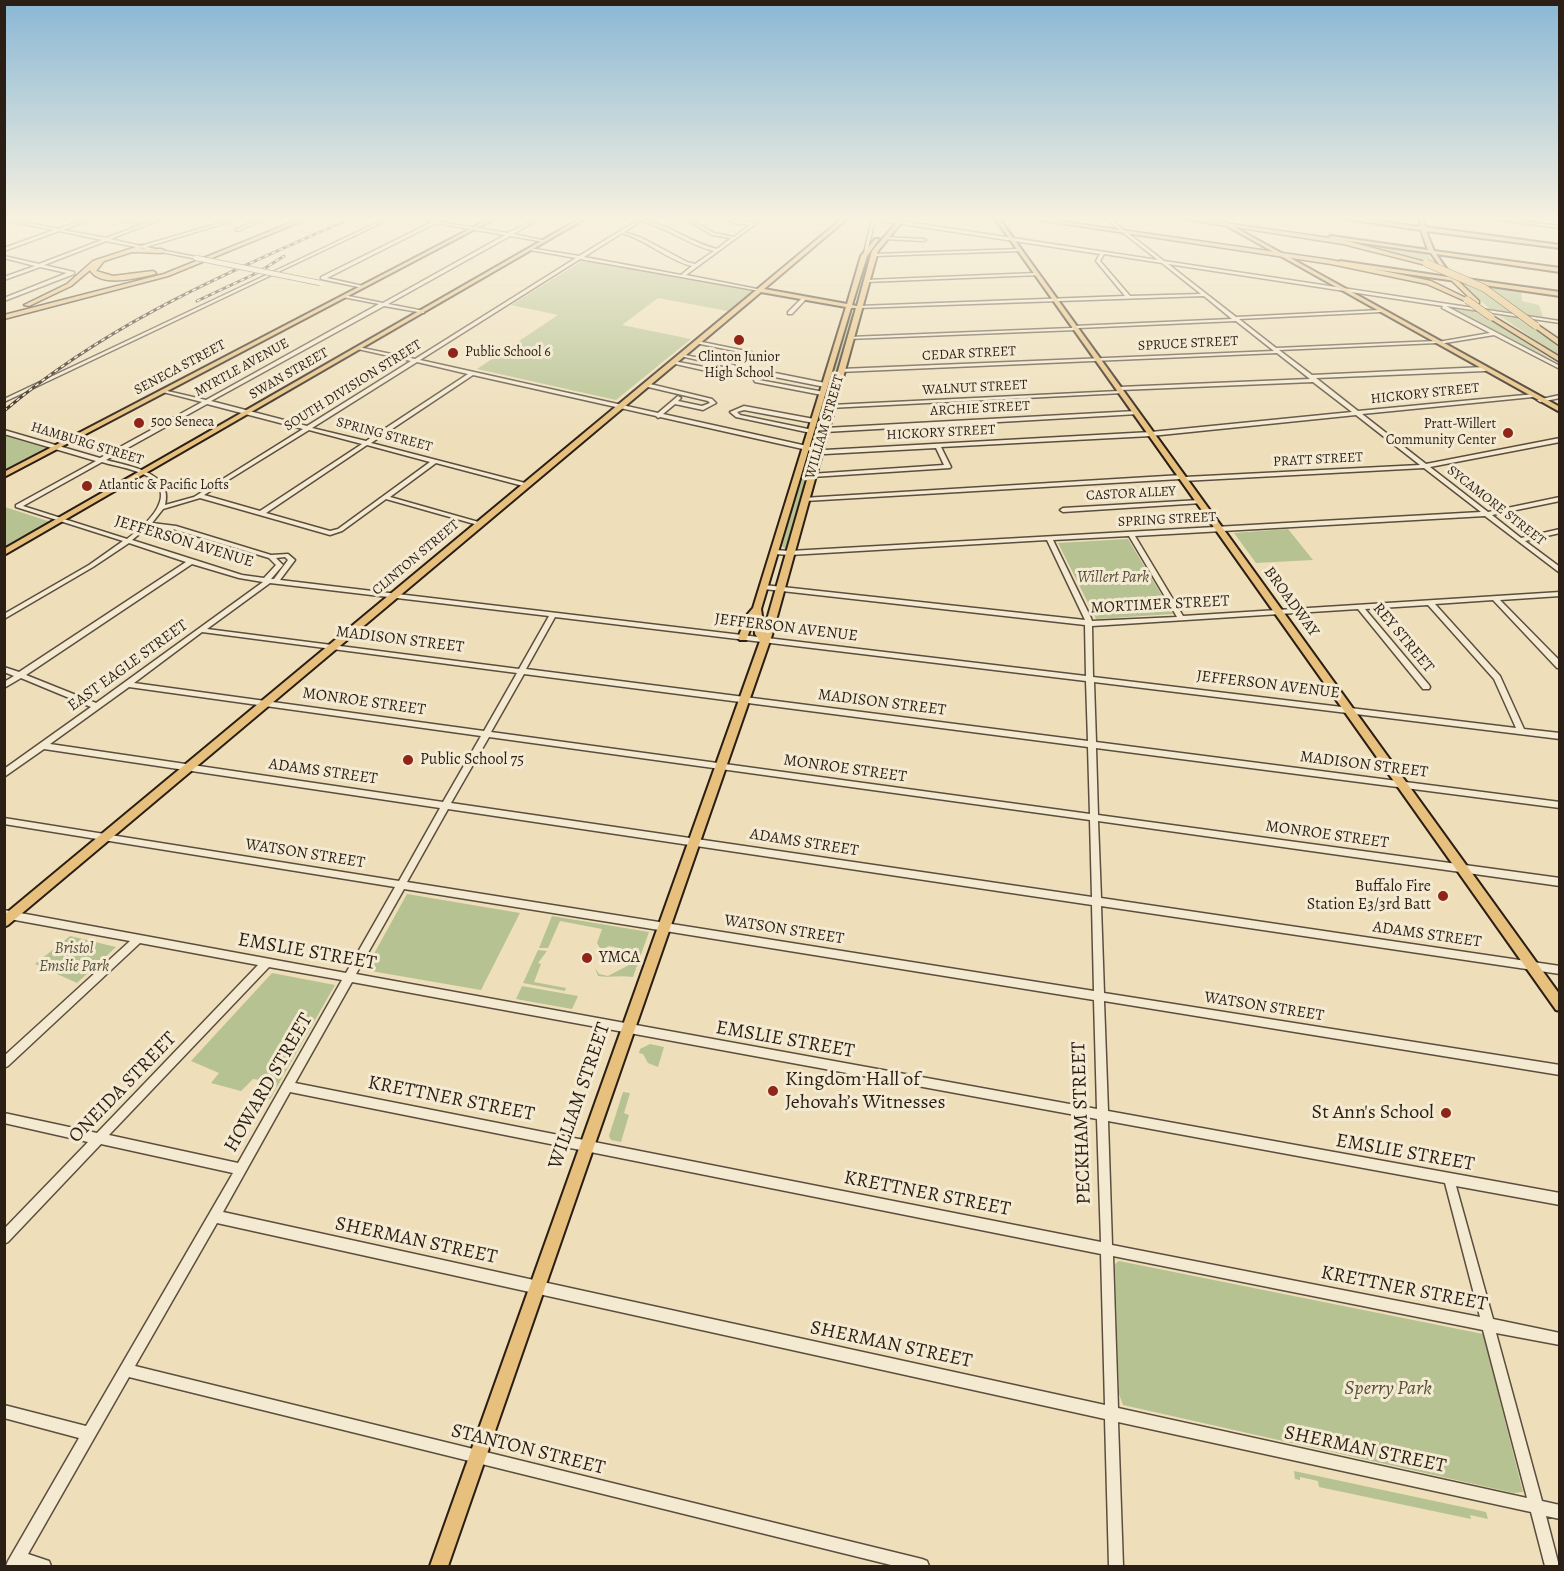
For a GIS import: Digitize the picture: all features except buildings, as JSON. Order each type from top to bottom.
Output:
[{"type":"highway","points":[[4,316],[59,290]]},
{"type":"highway","points":[[4,316],[101,290]]},
{"type":"highway","points":[[4,316],[109,290]]},
{"type":"highway","points":[[1447,290],[1467,300],[1560,360]]},
{"type":"highway","points":[[1465,290],[1500,322]]},
{"type":"highway","points":[[1487,290],[1560,344]]},
{"type":"main road","name":"SENECA STREET","points":[[4,475],[356,290]]},
{"type":"main road","name":"SWAN STREET","points":[[4,553],[64,521],[459,290]]},
{"type":"main road","name":"CLINTON STREET","points":[[7,918],[760,290]]},
{"type":"main road","points":[[762,290],[859,308]]},
{"type":"main road","name":"WILLIAM STREET","points":[[764,640],[760,634],[757,609],[854,290]]},
{"type":"main road","name":"WILLIAM STREET","points":[[439,1566],[744,700],[780,589],[864,290]]},
{"type":"main road","name":"BROADWAY","points":[[1048,290],[1560,1006]]},
{"type":"main road","points":[[1343,290],[1560,410]]},
{"type":"main road","points":[[1535,290],[1560,294]]},
{"type":"main road","points":[[744,638],[751,615],[757,609]]},
{"type":"street","points":[[4,300],[28,290]]},
{"type":"street","points":[[4,401],[237,290]]},
{"type":"street","name":"MYRTLE AVENUE","points":[[18,506],[408,290]]},
{"type":"street","name":"SOUTH DIVISION STREET","points":[[161,508],[185,503],[201,496],[528,290]]},
{"type":"street","points":[[1123,290],[1129,298]]},
{"type":"street","name":"SYCAMORE STREET","points":[[1199,290],[1560,571]]},
{"type":"street","points":[[1349,290],[1560,322]]},
{"type":"street","points":[[859,308],[1205,295]]},
{"type":"street","points":[[345,296],[422,312]]},
{"type":"street","points":[[790,313],[806,298]]},
{"type":"street","points":[[1438,304],[1560,368]]},
{"type":"street","points":[[850,338],[1381,312]]},
{"type":"street","name":"SPRUCE STREET","points":[[1098,360],[1437,342],[1495,334]]},
{"type":"street","points":[[697,342],[775,358]]},
{"type":"street","name":"HICKORY STREET","points":[[360,348],[819,451],[1151,434],[1533,395]]},
{"type":"street","points":[[674,362],[725,373],[735,369],[682,356]]},
{"type":"street","name":"CEDAR STREET","points":[[841,371],[1098,360]]},
{"type":"street","name":"WALNUT STREET","points":[[831,407],[1485,369]]},
{"type":"street","points":[[262,513],[472,373]]},
{"type":"street","points":[[822,393],[757,381],[755,377],[765,373],[825,385]]},
{"type":"street","points":[[646,386],[710,400],[713,403],[703,408],[674,402]]},
{"type":"street","name":"SPRING STREET","points":[[165,391],[526,485]]},
{"type":"street","points":[[658,416],[683,394]]},
{"type":"street","points":[[1540,400],[1560,396]]},
{"type":"street","points":[[811,431],[738,416],[734,412],[745,408],[814,421]]},
{"type":"street","name":"ARCHIE STREET","points":[[825,430],[1136,413]]},
{"type":"street","name":"HAMBURG STREET","points":[[5,432],[145,473],[162,489],[161,508]]},
{"type":"street","name":"PRATT STREET","points":[[805,499],[1425,466],[1560,440]]},
{"type":"street","points":[[812,475],[948,467],[938,446]]},
{"type":"street","points":[[201,496],[330,533],[340,530],[435,461]]},
{"type":"street","points":[[385,497],[480,524]]},
{"type":"street","name":"SPRING STREET","points":[[775,552],[1486,514],[1560,499]]},
{"type":"street","name":"CASTOR ALLEY","points":[[1063,510],[1200,502]]},
{"type":"street","name":"JEFFERSON AVENUE","points":[[18,506],[233,575],[270,581],[1560,736]]},
{"type":"street","points":[[4,617],[127,541],[148,525],[161,508]]},
{"type":"street","name":"EAST EAGLE STREET","points":[[4,774],[270,581],[292,560],[286,555],[271,557],[174,527],[148,525]]},
{"type":"street","points":[[1520,540],[1560,531]]},
{"type":"street","points":[[1131,534],[1181,618]]},
{"type":"street","points":[[1050,538],[1088,623],[1088,679]]},
{"type":"street","points":[[270,581],[280,565],[271,557]]},
{"type":"street","points":[[4,686],[190,562]]},
{"type":"street","name":"MORTIMER STREET","points":[[764,587],[1088,623],[1560,594]]},
{"type":"street","points":[[1494,598],[1560,666]]},
{"type":"street","points":[[1429,602],[1497,678],[1521,731]]},
{"type":"street","name":"REY STREET","points":[[1360,607],[1426,687]]},
{"type":"street","name":"HOWARD STREET","points":[[16,1563],[350,978],[553,615]]},
{"type":"street","name":"MADISON STREET","points":[[201,630],[1560,805]]},
{"type":"street","points":[[4,669],[97,706]]},
{"type":"street","name":"PECKHAM STREET","points":[[1088,679],[1116,1566]]},
{"type":"street","name":"MONROE STREET","points":[[127,684],[1560,882]]},
{"type":"street","name":"ADAMS STREET","points":[[43,746],[1560,970]]},
{"type":"street","name":"WATSON STREET","points":[[4,821],[1560,1070]]},
{"type":"street","name":"EMSLIE STREET","points":[[7,918],[267,962],[628,1030],[1560,1199]]},
{"type":"street","points":[[4,1063],[138,939]]},
{"type":"street","name":"ONEIDA STREET","points":[[4,1238],[267,962]]},
{"type":"street","name":"KRETTNER STREET","points":[[288,1087],[1560,1340]]},
{"type":"street","points":[[4,1119],[241,1169]]},
{"type":"street","points":[[1449,1179],[1552,1566]]},
{"type":"street","name":"SHERMAN STREET","points":[[213,1216],[1560,1512]]},
{"type":"street","name":"STANTON STREET","points":[[125,1371],[922,1566]]},
{"type":"street","points":[[4,1411],[89,1434]]},
{"type":"street","points":[[16,1563],[44,1566]]},
{"type":"green space","points":[[535,290],[752,291],[728,311],[658,298],[622,325],[691,339],[616,400],[477,369],[558,315],[511,305]]},
{"type":"green space","points":[[1469,290],[1483,290],[1513,312],[1490,309]]},
{"type":"green space","points":[[1490,290],[1521,290],[1522,301],[1539,305],[1543,317],[1525,314]]},
{"type":"green space","points":[[1450,308],[1482,313],[1559,365],[1459,314]]},
{"type":"green space","points":[[852,310],[853,322],[818,444],[811,444],[849,311]]},
{"type":"green space","points":[[1500,316],[1523,319],[1559,348],[1559,356]]},
{"type":"green space","points":[[5,436],[45,448],[5,470]]},
{"type":"green space","points":[[807,454],[812,456],[807,473],[809,477],[789,547],[785,549],[782,546],[786,523]]},
{"type":"green space","points":[[5,507],[51,522],[5,547]]},
{"type":"green space","points":[[1288,529],[1313,560],[1256,563],[1234,533]]},
{"type":"green space","name":"Willert Park","points":[[1128,539],[1173,614],[1096,619],[1058,543]]},
{"type":"green space","points":[[407,894],[520,913],[481,990],[365,970]]},
{"type":"green space","points":[[552,916],[649,932],[633,977],[598,976],[595,968],[599,974],[608,976],[629,965],[619,948],[609,946],[601,950],[597,943],[602,929],[560,921],[548,948],[539,948]]},
{"type":"green space","name":"Bristol Emslie Park","points":[[70,936],[116,947],[77,983],[35,964]]},
{"type":"green space","points":[[538,950],[547,951],[538,963],[541,964],[534,982],[566,988],[565,991],[523,983]]},
{"type":"green space","points":[[272,973],[335,985],[270,1099],[263,1097],[266,1093],[262,1092],[268,1081],[253,1079],[241,1091],[211,1083],[219,1073],[191,1061]]},
{"type":"green space","points":[[522,986],[578,996],[572,1009],[516,999]]},
{"type":"green space","points":[[650,1044],[664,1047],[658,1067],[648,1063],[643,1054],[639,1053],[640,1049]]},
{"type":"green space","points":[[623,1092],[630,1093],[624,1113],[629,1115],[621,1142],[611,1140],[609,1136]]},
{"type":"green space","name":"Sperry Park","points":[[1119,1261],[1483,1334],[1523,1492],[1514,1493],[1123,1405],[1119,1394],[1115,1269],[1115,1264]]},
{"type":"green space","points":[[1294,1471],[1486,1512],[1488,1519],[1470,1515],[1471,1519],[1319,1487],[1318,1481],[1300,1477],[1300,1480],[1295,1479]]},
{"type":"railway","points":[[4,411],[86,350],[193,290]]},
{"type":"railway","points":[[197,301],[220,290]]},
{"type":"place","name":"Clinton Junior High School","points":[[739,340]]},
{"type":"place","name":"Public School 6","points":[[453,353]]},
{"type":"place","name":"500 Seneca","points":[[139,423]]},
{"type":"place","name":"Pratt-Willert Community Center","points":[[1508,433]]},
{"type":"place","name":"Atlantic & Pacific Lofts","points":[[87,486]]},
{"type":"place","name":"Public School 75","points":[[408,760]]},
{"type":"place","name":"Buffalo Fire Station E3/3rd Batt","points":[[1443,896]]},
{"type":"place","name":"YMCA","points":[[587,958]]},
{"type":"place","name":"Kingdom Hall of Jehovah’s Witnesses","points":[[773,1091]]},
{"type":"place","name":"St Ann's School","points":[[1446,1113]]}]
